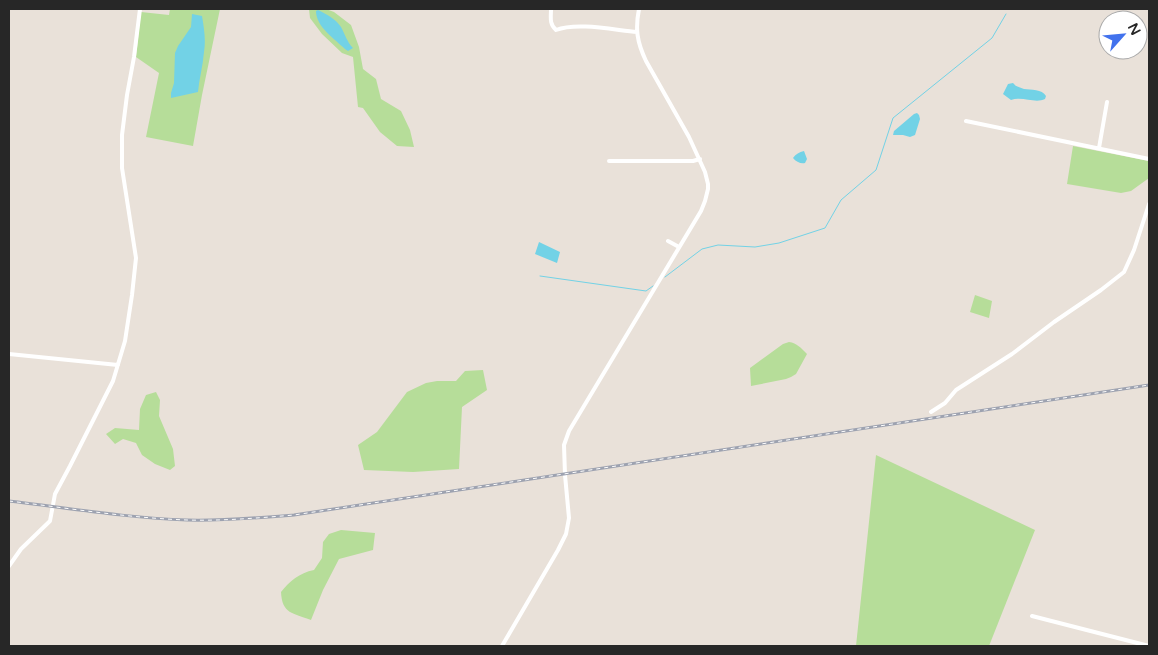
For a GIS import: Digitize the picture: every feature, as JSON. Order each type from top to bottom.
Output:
[{"type":"street","points":[[9,566],[21,549],[50,521],[54,494],[113,380],[125,341],[136,258],[122,168],[122,136],[140,9]]},
{"type":"street","points":[[551,9],[551,23],[552,27],[556,30],[570,26],[580,26],[637,32]]},
{"type":"street","points":[[502,646],[566,534],[569,524],[569,510],[564,445],[569,431],[679,247],[708,193],[708,184],[700,159],[640,49],[637,32],[639,9]]},
{"type":"street","points":[[1099,148],[1107,102]]},
{"type":"street","points":[[966,121],[1149,159]]},
{"type":"street","points":[[610,161],[693,162],[700,159]]},
{"type":"street","points":[[932,412],[956,390],[1012,354],[1124,272],[1134,250],[1149,204]]},
{"type":"street","points":[[668,241],[679,247]]},
{"type":"street","points":[[9,354],[118,365]]},
{"type":"street","points":[[1032,616],[1149,646]]},
{"type":"green space","points":[[170,9],[220,9],[193,146],[146,137],[159,73],[136,57],[141,12],[169,15]]},
{"type":"green space","points":[[309,9],[326,9],[334,12],[351,25],[359,47],[363,69],[376,79],[381,99],[401,111],[410,130],[414,147],[397,146],[380,132],[363,108],[358,107],[353,57],[342,53],[322,34],[310,18]]},
{"type":"green space","points":[[1073,146],[1149,161],[1149,178],[1131,191],[1121,193],[1067,184]]},
{"type":"green space","points":[[975,295],[992,301],[989,318],[970,312]]},
{"type":"green space","points":[[789,342],[797,345],[807,354],[796,374],[786,379],[751,386],[750,368],[783,344]]},
{"type":"green space","points":[[483,370],[487,390],[462,407],[459,469],[413,472],[364,470],[358,445],[377,432],[407,392],[426,383],[456,381],[465,371]]},
{"type":"green space","points":[[156,392],[160,400],[159,416],[173,449],[175,466],[170,470],[155,464],[142,455],[136,443],[123,439],[115,444],[106,434],[115,428],[139,430],[140,409],[146,395]]},
{"type":"green space","points":[[876,455],[1035,530],[989,646],[856,646]]},
{"type":"green space","points":[[341,530],[375,533],[373,550],[339,559],[323,590],[311,620],[290,612],[284,605],[281,592],[295,578],[314,570],[322,558],[323,542],[329,534]]},
{"type":"water","points":[[318,10],[339,24],[353,48],[348,51],[327,32],[319,22],[316,11]]},
{"type":"water","points":[[192,14],[202,16],[205,43],[198,92],[171,98],[174,83],[175,53],[191,27]]},
{"type":"water","points":[[1013,83],[1024,89],[1042,92],[1046,96],[1045,99],[1037,101],[1011,100],[1003,94],[1008,84]]},
{"type":"water","points":[[917,113],[920,119],[915,135],[910,137],[893,135],[894,131]]},
{"type":"water","points":[[804,151],[807,159],[805,163],[796,161],[793,158],[798,153]]},
{"type":"water","points":[[539,242],[560,252],[557,263],[535,254]]},
{"type":"waterway","points":[[665,277],[702,249],[718,245],[755,247],[779,243],[825,228],[841,200],[876,170],[893,118],[992,38],[1006,14]]},
{"type":"waterway","points":[[540,276],[646,291],[653,286]]},
{"type":"railway","points":[[9,501],[165,519],[227,520],[294,515],[1149,385]]}]
